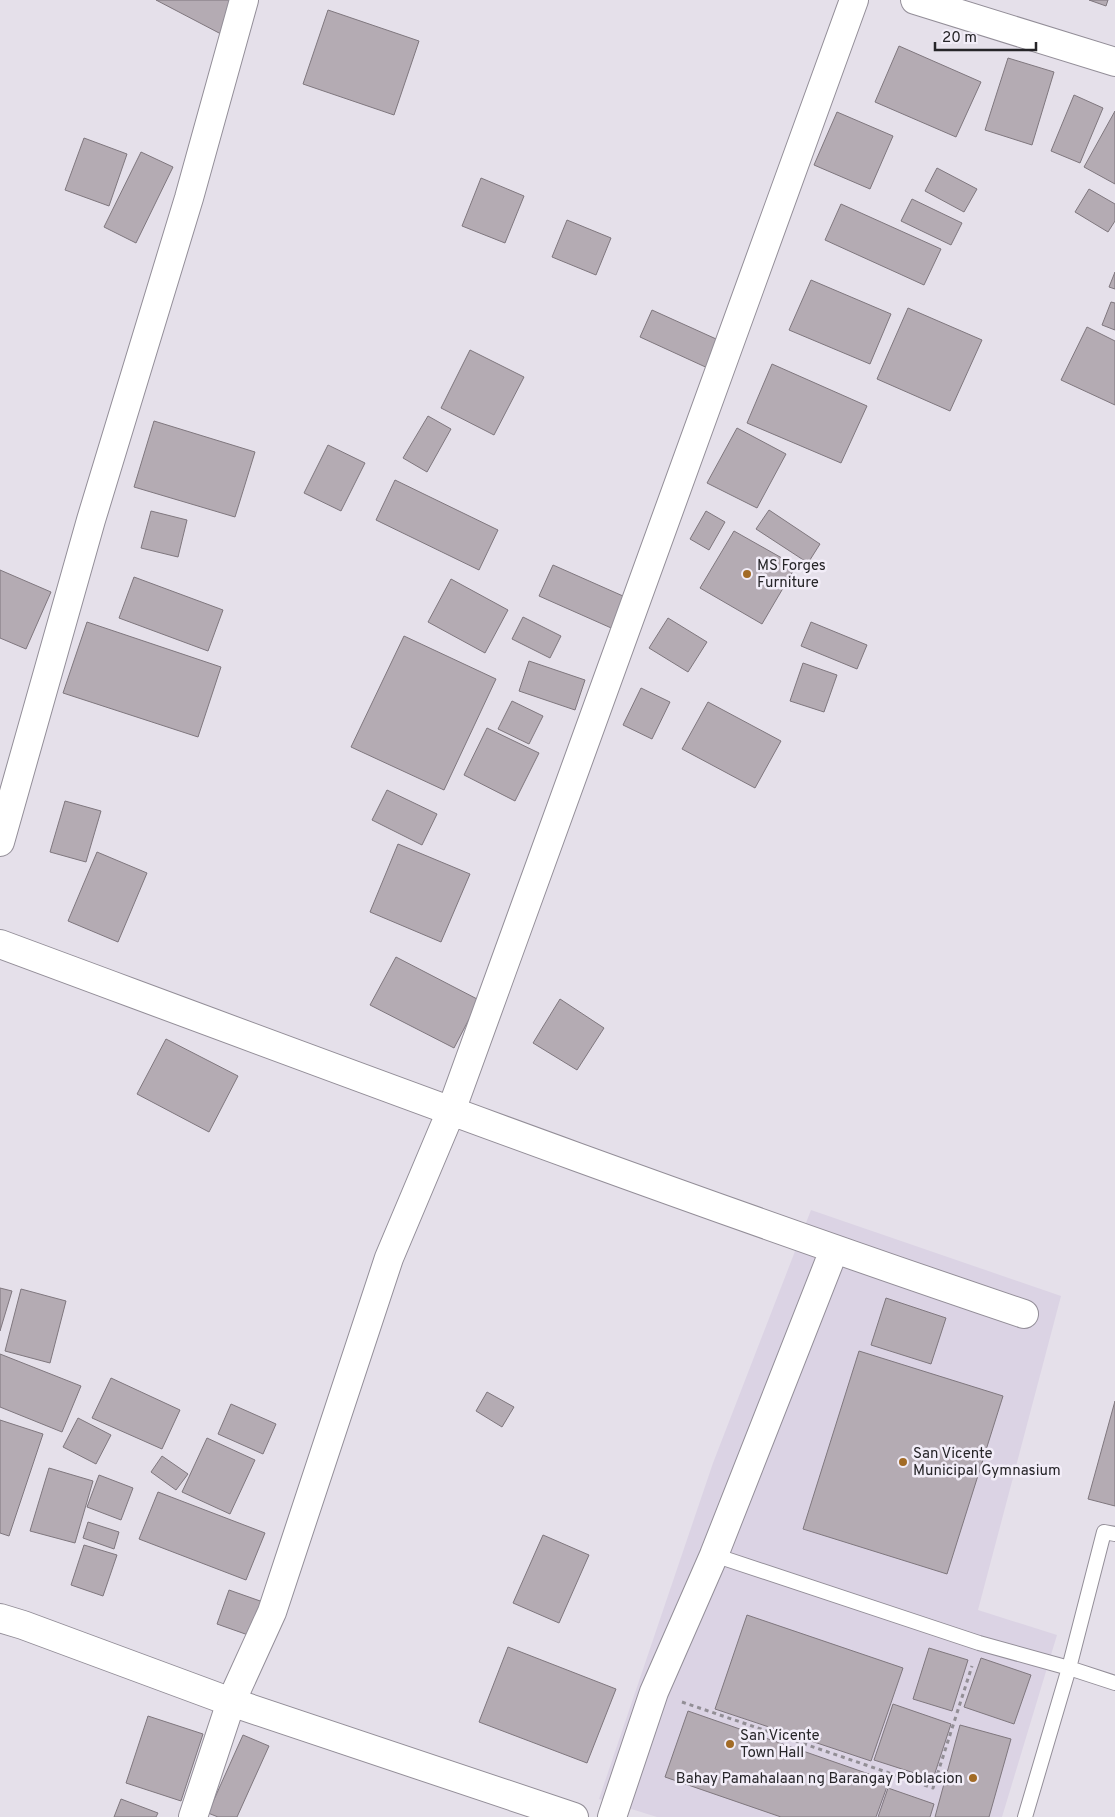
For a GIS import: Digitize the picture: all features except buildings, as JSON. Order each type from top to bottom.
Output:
[{"type":"street","points":[[0,842],[91,520],[189,198],[244,0]]},
{"type":"street","points":[[193,1817],[231,1702],[272,1612],[389,1258],[451,1111],[854,0]]},
{"type":"street","points":[[915,0],[1115,62]]},
{"type":"street","points":[[0,944],[834,1250],[1024,1314]]},
{"type":"street","points":[[612,1817],[654,1692],[714,1555],[834,1250]]},
{"type":"street","points":[[0,1618],[231,1702],[574,1817]]},
{"type":"lane","points":[[1024,1817],[1069,1668],[1104,1532],[1115,1534]]},
{"type":"lane","points":[[714,1555],[980,1644],[1069,1668],[1115,1683]]},
{"type":"path","points":[[654,1692],[933,1788],[980,1644]]},
{"type":"shaded area","points":[[811,1210],[1061,1296],[978,1610],[1057,1635],[1002,1817],[657,1817],[599,1799],[713,1463]]},
{"type":"place","name":"MS Forges Furniture","points":[[747,574]]},
{"type":"place","name":"San Vicente Municipal Gymnasium","points":[[903,1462]]},
{"type":"place","name":"San Vicente Town Hall","points":[[730,1744]]},
{"type":"place","name":"Bahay Pamahalaan ng Barangay Poblacion","points":[[973,1778]]}]
